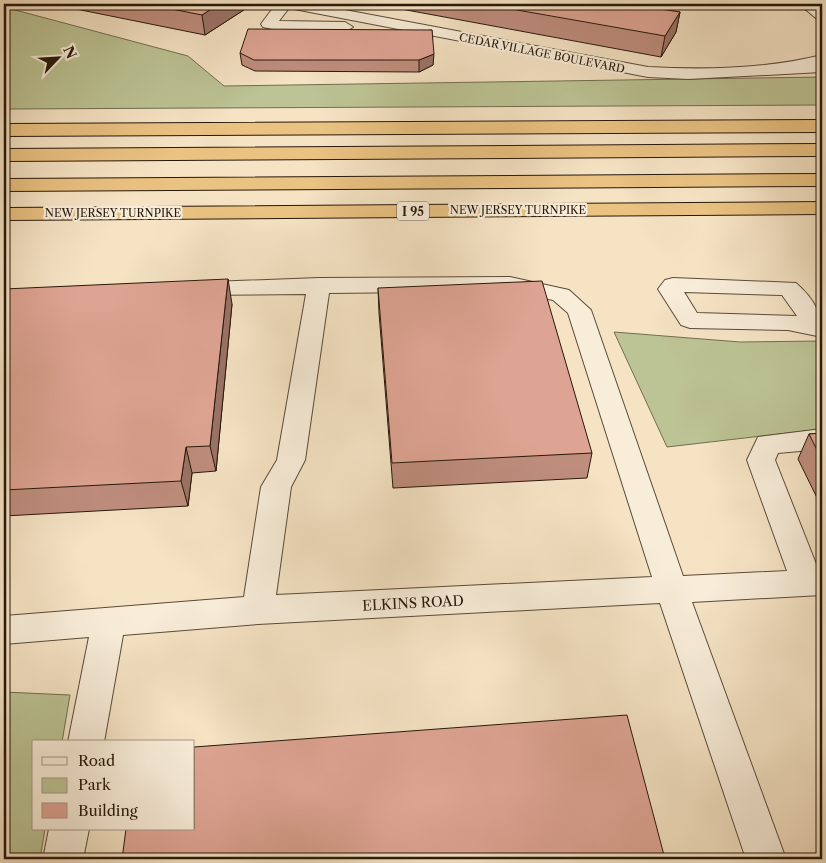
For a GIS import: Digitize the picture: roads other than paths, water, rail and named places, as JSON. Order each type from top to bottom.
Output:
[{"type":"highway","points":[[4,130],[822,126]]},
{"type":"highway","points":[[4,156],[822,150]]},
{"type":"highway","name":"I 95","points":[[4,185],[822,180]]},
{"type":"highway","name":"NEW JERSEY TURNPIKE","points":[[4,214],[822,208]]},
{"type":"street","points":[[284,4],[270,24],[285,27],[404,26]]},
{"type":"street","name":"CEDAR VILLAGE BOULEVARD","points":[[290,4],[648,72],[688,74],[822,67]]},
{"type":"street","points":[[806,4],[822,16]]},
{"type":"street","name":"CEDAR VILLAGE BOULEVARD","points":[[797,67],[822,60]]},
{"type":"street","points":[[169,288],[510,284],[561,296],[579,310],[672,591],[766,859]]},
{"type":"street","points":[[258,610],[276,487],[291,460],[319,285]]},
{"type":"street","points":[[673,285],[788,288],[797,296],[819,328],[788,322],[690,320],[670,289],[673,285]]},
{"type":"street","points":[[815,583],[761,460],[768,444],[822,439]]},
{"type":"street","name":"ELKINS ROAD","points":[[4,630],[258,610],[815,583]]},
{"type":"street","points":[[86,740],[109,622]]},
{"type":"street","points":[[63,859],[69,830]]}]
